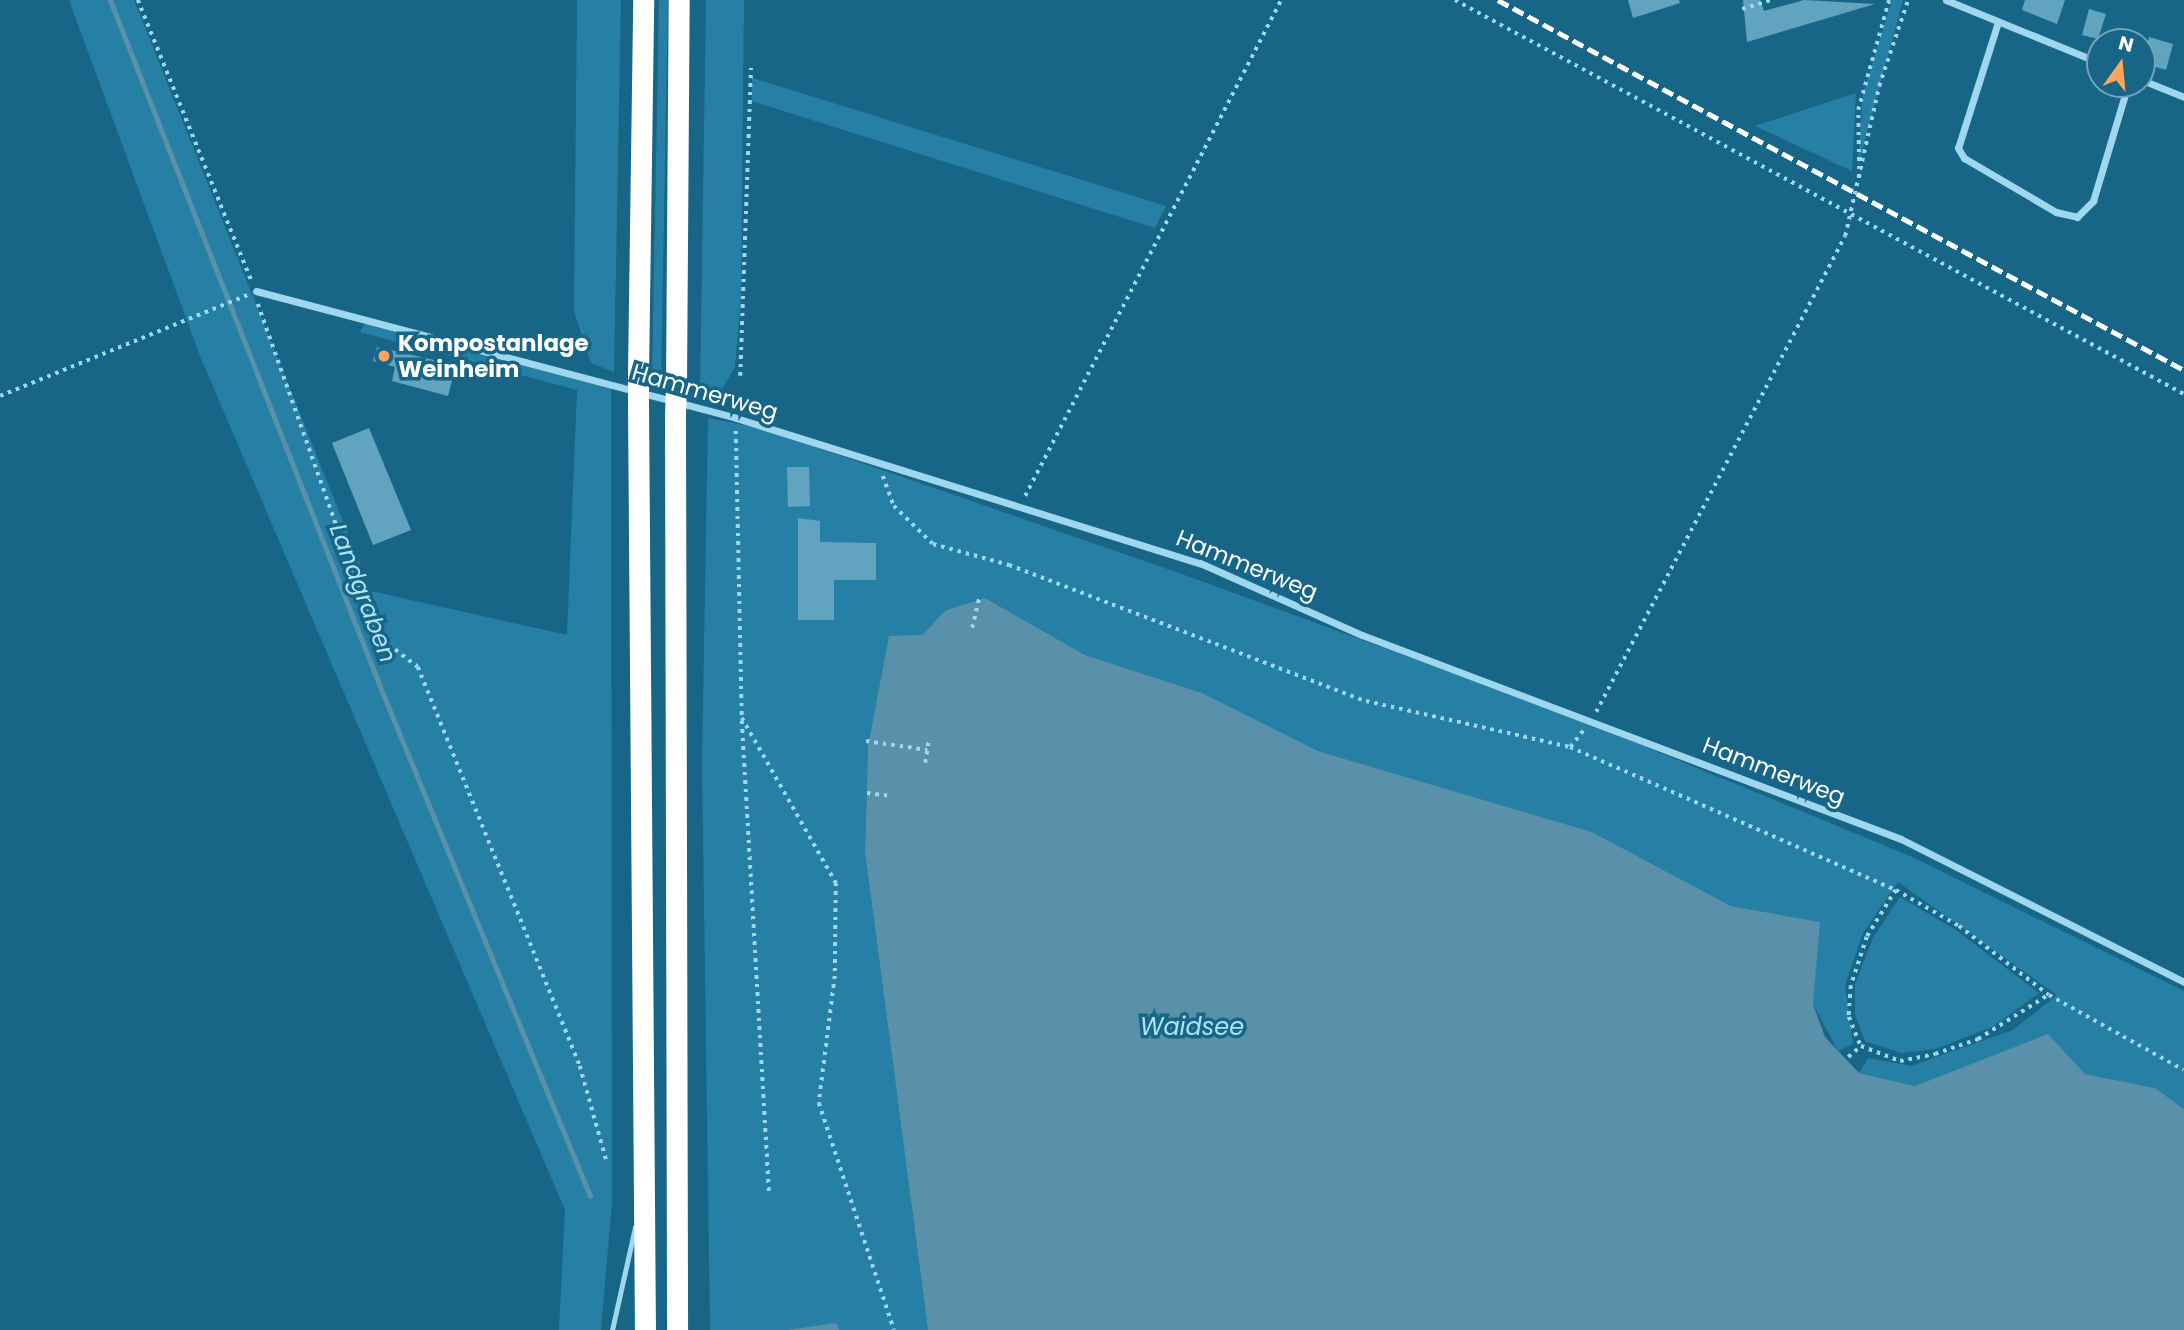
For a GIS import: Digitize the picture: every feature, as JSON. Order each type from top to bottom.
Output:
[{"type":"highway","points":[[643,0],[638,402],[645,1330]]},
{"type":"highway","points":[[677,1330],[675,415],[679,0]]},
{"type":"street","points":[[1946,0],[2086,57]]},
{"type":"street","points":[[1998,22],[1958,148],[1964,158],[2056,212],[2077,217],[2093,201],[2124,98]]},
{"type":"street","points":[[2156,86],[2184,97]]},
{"type":"street","name":"Hammerweg","points":[[256,291],[736,418],[883,467],[1200,563],[1362,635],[1593,718],[1902,839],[2184,982]]},
{"type":"lane","points":[[612,1330],[620,1278],[643,1204]]},
{"type":"path","points":[[138,0],[256,291],[267,341],[375,634],[418,667],[580,1066],[606,1159]]},
{"type":"path","points":[[1020,507],[1281,0]]},
{"type":"path","points":[[1455,0],[2184,394]]},
{"type":"path","points":[[1742,9],[1772,0]]},
{"type":"path","points":[[1860,179],[1858,110],[1889,0]]},
{"type":"path","points":[[1593,718],[1853,215],[1879,86],[1908,0]]},
{"type":"path","points":[[740,376],[751,68]]},
{"type":"path","points":[[0,396],[238,299]]},
{"type":"path","points":[[736,418],[742,718],[769,1191]]},
{"type":"path","points":[[883,467],[894,506],[933,544],[1009,565],[1366,701],[1570,747],[1896,890],[1959,926],[2049,995],[2184,1070]]},
{"type":"path","points":[[972,628],[979,598]]},
{"type":"path","points":[[742,718],[836,883],[835,976],[819,1103],[894,1330]]},
{"type":"path","points":[[925,763],[929,738]]},
{"type":"path","points":[[866,741],[927,751]]},
{"type":"path","points":[[867,793],[891,796]]},
{"type":"path","points":[[1896,890],[1867,937],[1851,986],[1849,1017],[1861,1046],[1900,1061],[1935,1054],[1978,1040],[2049,995]]},
{"type":"path","points":[[1848,1057],[1861,1046]]},
{"type":"shaded area","points":[[69,0],[134,0],[371,591],[567,635],[577,390],[360,332],[367,319],[611,386],[612,1202],[601,1330],[559,1330],[565,1210],[200,356]]},
{"type":"shaded area","points":[[577,0],[621,0],[614,372],[591,363],[574,311]]},
{"type":"shaded area","points":[[659,0],[668,0],[661,381],[652,379]]},
{"type":"shaded area","points":[[706,0],[744,0],[741,296],[735,367],[717,398],[700,394]]},
{"type":"shaded area","points":[[1892,0],[1903,0],[1858,166],[1863,93]]},
{"type":"shaded area","points":[[752,78],[1166,206],[1155,228],[752,101]]},
{"type":"shaded area","points":[[1856,93],[1852,171],[1755,126]]},
{"type":"shaded area","points":[[708,418],[764,429],[1179,573],[1578,719],[1910,856],[2184,991],[2184,1109],[2155,1088],[2085,1074],[2048,1035],[1915,1086],[1859,1073],[1868,1058],[1911,1066],[2013,1030],[2057,995],[1898,882],[1863,933],[1845,985],[1853,1044],[1838,1051],[1813,1004],[1819,922],[1731,906],[1592,832],[1318,751],[1202,693],[1085,655],[985,598],[946,610],[922,635],[868,747],[865,852],[928,1330],[710,1330],[702,763]]},
{"type":"shaded area","points":[[1900,897],[1956,930],[2039,993],[1994,1026],[1936,1049],[1901,1053],[1865,1041],[1855,1015],[1855,984],[1873,938]]},
{"type":"water","name":"Waidsee","points":[[985,598],[1085,655],[1202,693],[1318,751],[1592,832],[1731,906],[1820,922],[1813,1004],[1825,1037],[1859,1073],[1915,1086],[2048,1034],[2085,1074],[2155,1088],[2184,1109],[2184,1330],[928,1330],[865,852],[868,747],[889,636],[922,635],[946,610]]},
{"type":"water","points":[[836,1323],[839,1330],[787,1330]]},
{"type":"building","points":[[1628,0],[1679,0],[1680,3],[1633,18]]},
{"type":"building","points":[[1743,0],[1760,0],[1764,11],[1804,0],[1875,4],[1747,42]]},
{"type":"building","points":[[2025,0],[2065,0],[2057,24],[2022,10]]},
{"type":"building","points":[[2089,9],[2106,14],[2102,28],[2086,28],[2086,36],[2082,35]]},
{"type":"building","points":[[2156,39],[2173,44],[2166,70],[2156,67]]},
{"type":"building","points":[[377,347],[456,365],[448,396],[392,381],[395,367],[373,361]]},
{"type":"building","points":[[369,428],[411,530],[373,545],[332,443]]},
{"type":"building","points":[[787,467],[809,467],[810,506],[788,507]]},
{"type":"building","points":[[798,518],[820,521],[820,542],[876,543],[876,580],[834,580],[834,620],[798,620]]},
{"type":"waterway","name":"Landgraben","points":[[110,0],[383,694],[590,1196]]},
{"type":"railway","points":[[1498,0],[2184,370]]},
{"type":"place","name":"Kompostanlage Weinheim","points":[[384,356]]}]
